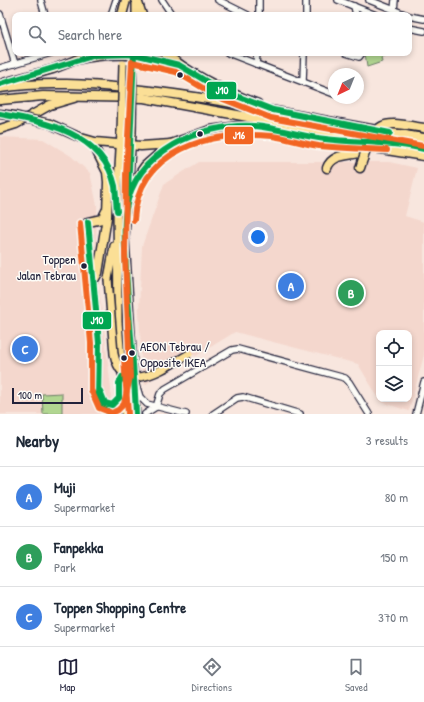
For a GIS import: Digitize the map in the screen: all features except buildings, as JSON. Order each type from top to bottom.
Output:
[{"type":"highway","points":[[123,12],[126,0]]},
{"type":"highway","points":[[137,0],[141,12]]},
{"type":"highway","points":[[0,84],[53,69],[85,56]]},
{"type":"highway","points":[[76,60],[92,56]]},
{"type":"highway","points":[[144,56],[179,65]]},
{"type":"highway","points":[[168,56],[179,65],[221,90],[273,110]]},
{"type":"highway","points":[[0,88],[48,84],[96,85],[172,93],[424,138]]},
{"type":"highway","points":[[0,100],[44,96],[144,98],[424,149]]},
{"type":"highway","points":[[0,129],[16,124],[50,105],[82,96]]},
{"type":"highway","points":[[0,114],[50,124],[81,138],[102,144],[149,146],[170,144],[201,132],[238,126],[274,128],[336,142],[424,156]]},
{"type":"highway","points":[[360,168],[372,134],[385,125],[395,124],[424,128]]},
{"type":"highway","points":[[81,138],[97,152],[111,172],[117,203]]},
{"type":"highway","points":[[319,138],[370,143],[382,142]]},
{"type":"highway","points":[[127,203],[138,176],[145,166],[170,144]]},
{"type":"highway","points":[[327,168],[332,159],[335,157],[357,154],[366,150]]},
{"type":"highway","points":[[94,280],[98,273],[108,206],[107,172],[97,152]]},
{"type":"highway","points":[[88,222],[102,219],[108,206]]},
{"type":"main road","points":[[126,0],[126,12]]},
{"type":"main road","points":[[136,12],[137,0]]},
{"type":"main road","points":[[124,56],[117,203],[117,239],[118,322],[125,414]]},
{"type":"main road","points":[[134,56],[132,133],[125,238],[136,414]]},
{"type":"main road","points":[[117,239],[113,248],[108,279],[114,354],[117,365],[132,377],[145,377],[189,354]]},
{"type":"street","points":[[40,0],[44,12]]},
{"type":"street","points":[[112,12],[116,0]]},
{"type":"street","points":[[162,0],[170,12]]},
{"type":"street","points":[[218,0],[242,12]]},
{"type":"street","points":[[259,0],[259,12]]},
{"type":"street","points":[[306,0],[306,12]]},
{"type":"street","points":[[338,0],[369,12]]},
{"type":"street","points":[[369,0],[400,12]]},
{"type":"street","points":[[394,10],[395,0]]},
{"type":"street","points":[[354,6],[355,12]]},
{"type":"street","points":[[0,14],[12,54]]},
{"type":"street","points":[[412,16],[424,19]]},
{"type":"street","points":[[412,29],[424,31]]},
{"type":"street","points":[[13,56],[15,64]]},
{"type":"street","points":[[0,68],[41,56]]},
{"type":"street","points":[[236,56],[328,92]]},
{"type":"street","points":[[256,64],[257,56]]},
{"type":"street","points":[[302,81],[304,56]]},
{"type":"street","points":[[88,222],[99,343],[98,403],[111,414]]},
{"type":"street","points":[[144,414],[156,407],[161,393],[165,389],[232,350],[238,349],[345,378],[349,382],[368,414]]},
{"type":"street","points":[[99,389],[105,403],[112,405],[119,398],[119,383],[122,377]]},
{"type":"street","points":[[135,382],[144,402],[156,407],[186,414]]},
{"type":"street","points":[[416,414],[424,382]]},
{"type":"street","points":[[213,414],[237,398],[243,397],[300,414]]},
{"type":"shaded area","points":[[0,137],[43,139],[71,156],[90,173],[97,205],[96,261],[111,389],[110,414],[0,414]]},
{"type":"shaded area","points":[[199,162],[389,162],[417,168],[405,216],[424,222],[424,355],[412,400],[412,330],[376,330],[376,394],[358,364],[235,332],[196,356],[193,355],[166,369],[145,385],[142,372],[139,310],[142,246],[164,184]]},
{"type":"shaded area","points":[[381,402],[411,402],[409,411]]},
{"type":"green space","points":[[365,56],[387,56],[381,58],[382,62],[367,67]]},
{"type":"green space","points":[[62,393],[62,414],[43,414],[42,394]]},
{"type":"transit line","name":"J10","points":[[0,84],[93,56]]},
{"type":"transit line","name":"J10","points":[[128,191],[134,56]]},
{"type":"transit line","name":"J10","points":[[142,56],[179,65],[221,90],[273,110],[390,133]]},
{"type":"transit line","name":"J16","points":[[80,223],[91,343],[91,390],[99,408],[112,413],[124,404],[130,377],[125,255],[126,175],[132,62],[176,72],[218,97],[271,118],[423,146]]},
{"type":"transit line","name":"J10","points":[[0,114],[53,126],[70,133],[85,142],[98,154],[108,168],[115,186],[117,211]]},
{"type":"transit line","name":"J10","points":[[136,414],[125,254],[125,216],[132,189],[142,171],[156,156],[193,136],[234,126],[263,127],[325,139],[387,143],[424,149]]},
{"type":"transit line","name":"J16","points":[[134,220],[139,196],[149,176],[163,161],[182,149],[203,141],[249,135],[272,136],[319,146],[387,150]]},
{"type":"transit line","name":"J10","points":[[88,222],[99,343],[98,400],[100,405],[111,414]]},
{"type":"transit line","name":"J16","points":[[124,358],[128,414]]},
{"type":"transit line","name":"J10","points":[[100,391],[105,403],[112,405],[119,398],[119,383],[122,377]]},
{"type":"place","name":"Toppen Jalan Tebrau","points":[[84,266]]},
{"type":"place","name":"Muji","points":[[291,286]]},
{"type":"place","name":"Fanpekka","points":[[351,293]]},
{"type":"place","name":"Toppen Shopping Centre","points":[[25,349]]},
{"type":"place","name":"AEON Tebrau / Opposite IKEA","points":[[132,353]]}]
